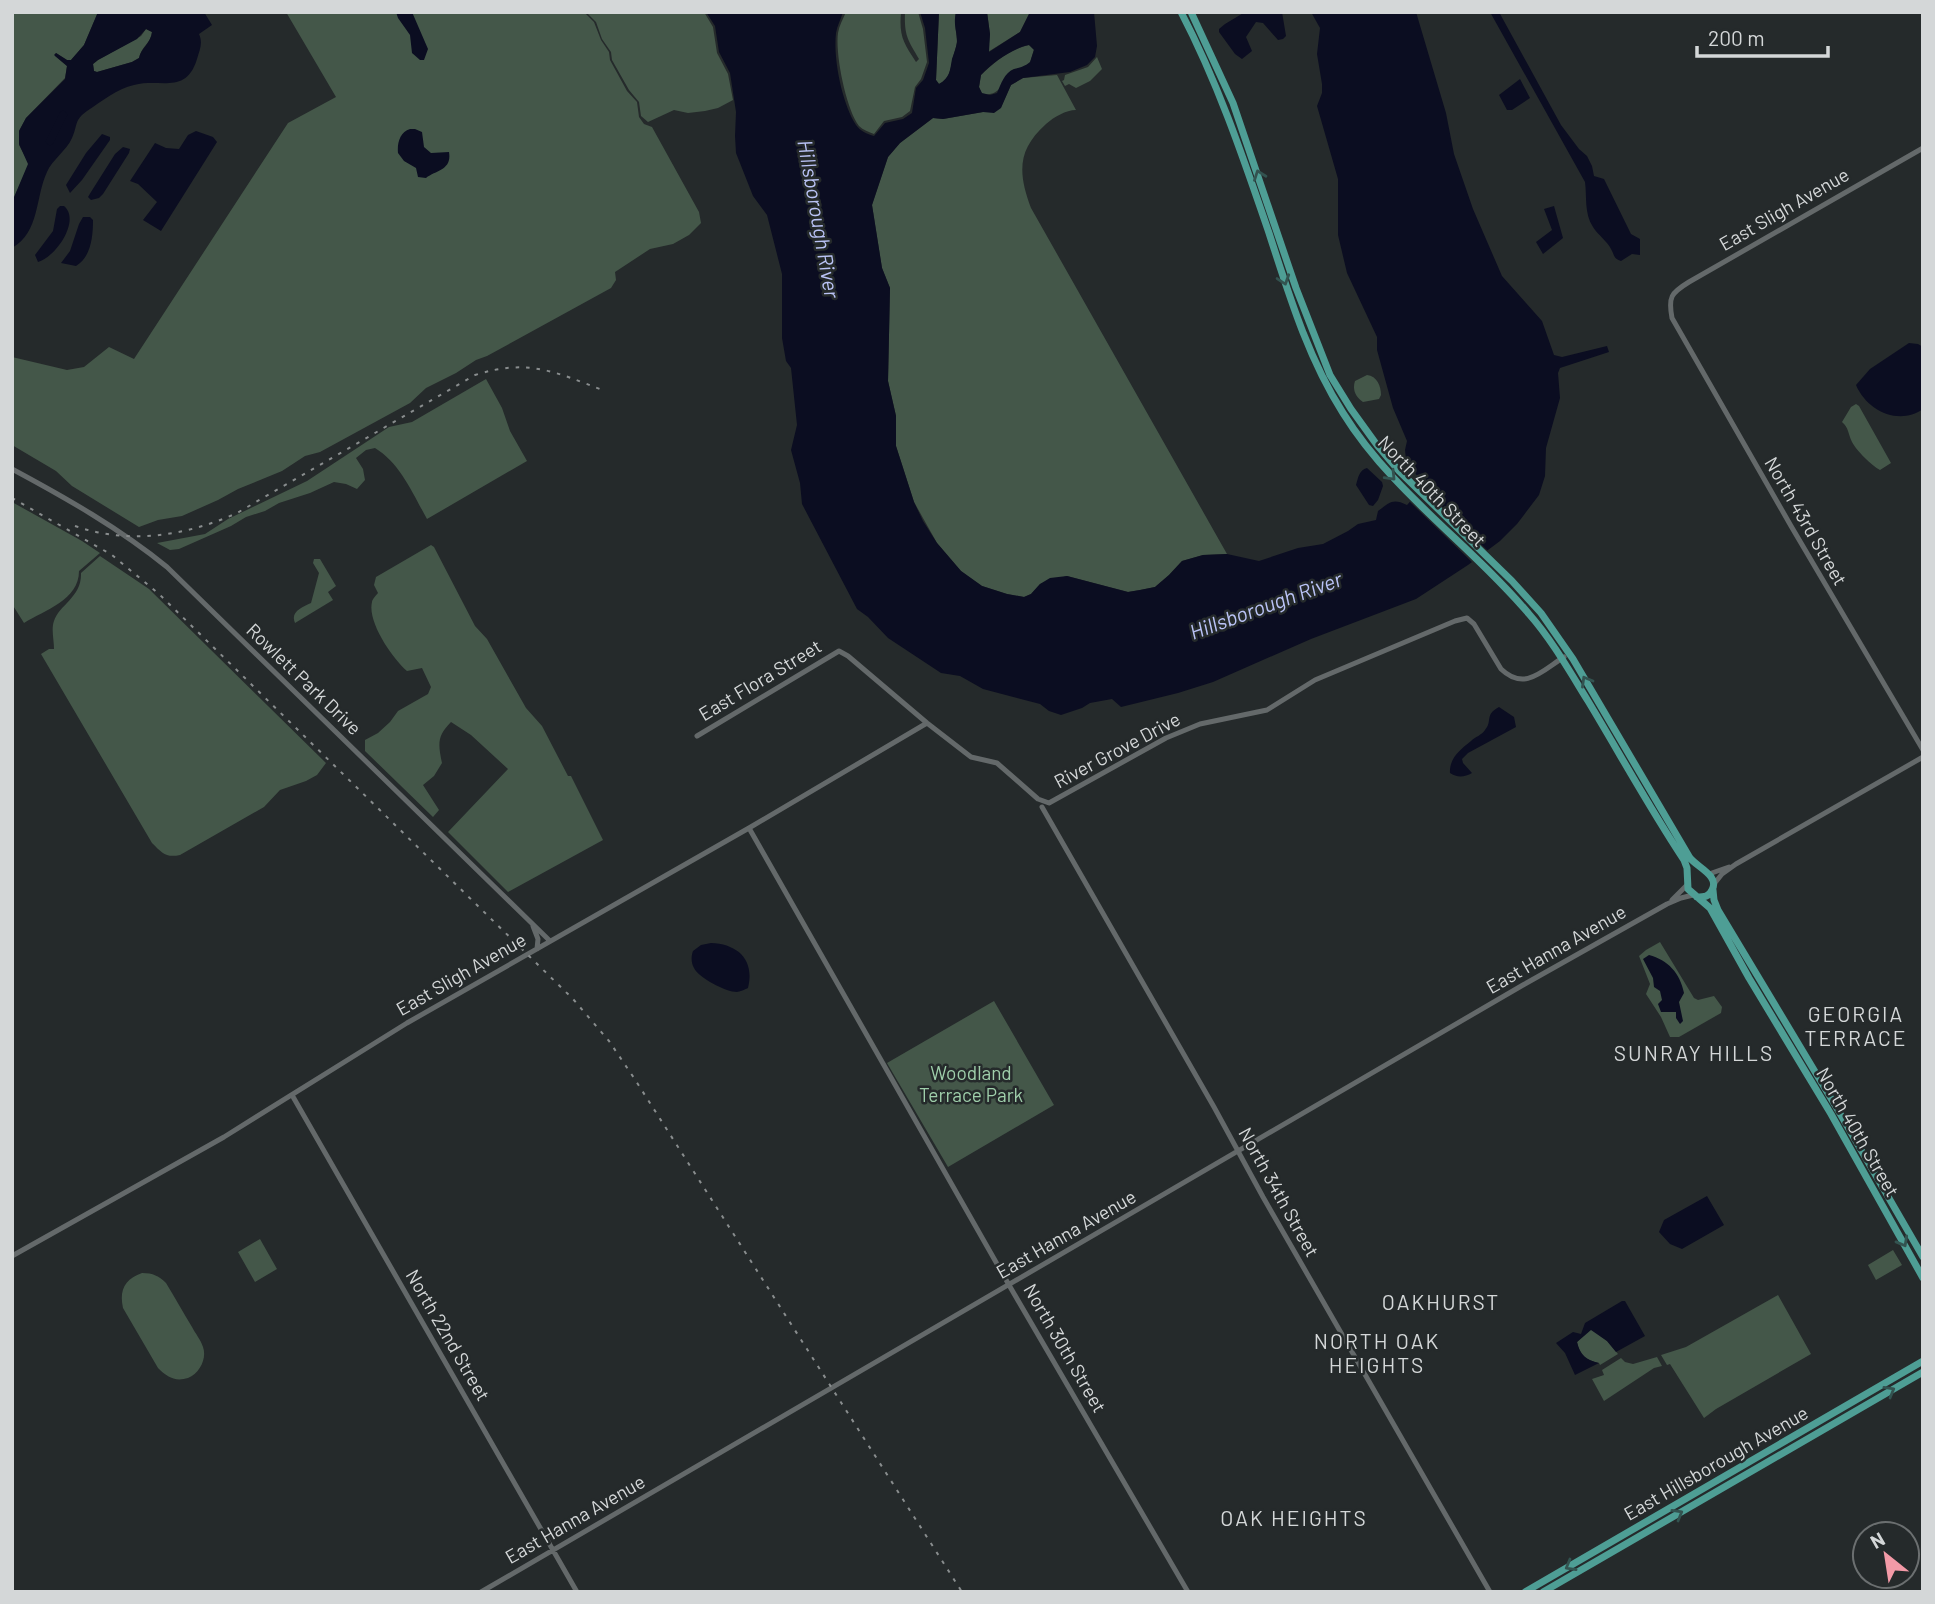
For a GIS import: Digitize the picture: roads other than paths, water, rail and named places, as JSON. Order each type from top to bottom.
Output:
[{"type":"main road","name":"North 40th Street","points":[[1181,12],[1203,54],[1226,109],[1311,354],[1343,414],[1386,471],[1415,493],[1492,562],[1541,613],[1570,654],[1694,863],[1708,873]]},
{"type":"main road","name":"North 40th Street","points":[[1191,12],[1233,103],[1307,319],[1330,375],[1351,409],[1415,493],[1531,616],[1562,659],[1686,863],[1688,883]]},
{"type":"main road","points":[[1644,795],[1662,809]]},
{"type":"main road","points":[[1695,872],[1708,873],[1714,887],[1707,896],[1695,896],[1688,883],[1695,872]]},
{"type":"main road","name":"North 40th Street","points":[[1714,887],[1714,900],[1718,910],[1923,1257]]},
{"type":"main road","name":"North 40th Street","points":[[1695,896],[1710,908],[1923,1278]]},
{"type":"main road","name":"East Hillsborough Avenue","points":[[1525,1592],[1923,1361]]},
{"type":"main road","name":"East Hillsborough Avenue","points":[[1544,1592],[1923,1372]]},
{"type":"main road","points":[[1848,1415],[1859,1398]]},
{"type":"main road","points":[[1797,1444],[1801,1433]]},
{"type":"main road","points":[[1732,1483],[1746,1464]]},
{"type":"main road","points":[[1715,1493],[1727,1474]]},
{"type":"street","name":"East Sligh Avenue","points":[[1669,304],[1673,294],[1696,277],[1923,148]]},
{"type":"street","name":"North 43rd Street","points":[[1669,304],[1678,329],[1804,550],[1923,750]]},
{"type":"street","name":"Rowlett Park Drive","points":[[12,469],[105,521],[167,567],[550,941]]},
{"type":"street","name":"River Grove Drive","points":[[839,652],[848,656],[971,757],[997,763],[1038,799],[1049,803],[1166,738],[1200,724],[1267,710],[1315,680],[1455,621],[1467,618],[1474,624],[1501,670],[1514,678],[1526,680],[1536,676],[1570,654]]},
{"type":"street","name":"East Flora Street","points":[[697,736],[839,652]]},
{"type":"street","name":"East Sligh Avenue","points":[[12,1256],[224,1137],[407,1023],[927,723]]},
{"type":"street","points":[[1714,887],[1722,874],[1736,864],[1923,757]]},
{"type":"street","name":"North 34th Street","points":[[1042,807],[1490,1592]]},
{"type":"street","name":"North 30th Street","points":[[749,828],[1009,1285],[1188,1592]]},
{"type":"street","points":[[1708,873],[1736,864]]},
{"type":"street","name":"East Hanna Avenue","points":[[1667,904],[1688,883]]},
{"type":"street","name":"East Hanna Avenue","points":[[481,1592],[1667,904],[1695,896]]},
{"type":"street","points":[[532,923],[538,939],[537,949]]},
{"type":"street","name":"North 22nd Street","points":[[292,1095],[577,1592]]},
{"type":"water","points":[[98,12],[204,12],[212,25],[199,34],[199,52],[186,77],[172,83],[144,83],[128,87],[80,117],[70,142],[47,172],[28,233],[12,248],[12,202],[28,164],[19,144],[19,131],[26,118],[65,79],[67,66],[54,55],[56,53],[71,60],[84,45]],"holes":[[[146,29],[152,32],[139,58],[94,71],[93,64],[98,60],[137,39]]]},
{"type":"water","points":[[396,12],[412,12],[428,49],[424,60],[412,53],[410,35]]},
{"type":"water","points":[[706,12],[843,12],[835,44],[843,93],[856,125],[874,136],[885,123],[903,119],[912,113],[916,88],[923,80],[929,63],[925,28],[920,12],[939,12],[936,80],[939,84],[949,73],[957,42],[956,12],[987,12],[989,52],[1020,32],[1030,12],[1094,12],[1097,46],[1095,57],[1087,65],[1070,72],[1023,78],[1011,85],[1001,108],[994,113],[933,118],[900,143],[888,157],[872,205],[882,268],[890,288],[888,381],[896,416],[896,446],[923,521],[937,543],[961,571],[982,586],[1024,597],[1050,578],[1067,576],[1128,592],[1155,587],[1182,561],[1203,555],[1227,554],[1259,561],[1298,548],[1323,544],[1358,524],[1376,520],[1378,511],[1389,503],[1395,501],[1407,505],[1425,485],[1406,460],[1407,441],[1393,408],[1377,350],[1377,337],[1347,273],[1338,235],[1338,179],[1317,106],[1322,93],[1317,54],[1320,28],[1311,12],[1416,12],[1446,113],[1454,154],[1473,209],[1502,276],[1542,321],[1554,355],[1562,357],[1607,346],[1609,352],[1560,368],[1560,398],[1546,448],[1545,476],[1539,495],[1517,524],[1500,541],[1468,565],[1416,599],[1311,639],[1213,682],[1121,707],[1112,699],[1090,703],[1061,715],[1040,704],[983,689],[960,676],[941,673],[888,638],[857,609],[802,504],[800,483],[791,450],[797,425],[791,368],[786,361],[782,338],[782,274],[767,215],[753,196],[736,153],[736,112],[730,73],[719,52],[715,26]],"holes":[[[1029,45],[1034,50],[1030,62],[1008,73],[997,93],[982,93],[979,87],[981,75],[991,65],[1022,47]]]},
{"type":"water","points":[[1245,12],[1282,12],[1286,36],[1278,40],[1263,23],[1256,22],[1246,37],[1252,51],[1242,59],[1235,54],[1219,29]]},
{"type":"water","points":[[1490,12],[1499,12],[1561,125],[1587,156],[1594,176],[1604,179],[1631,234],[1640,239],[1640,255],[1632,254],[1621,261],[1617,259],[1593,227],[1587,211],[1585,182]]},
{"type":"water","points":[[1520,79],[1530,98],[1512,110],[1507,110],[1499,95]]},
{"type":"water","points":[[410,129],[422,132],[424,147],[431,153],[449,152],[448,163],[443,169],[426,178],[418,177],[416,168],[404,161],[398,153],[398,145],[400,138]]},
{"type":"water","points":[[196,131],[213,137],[217,142],[161,231],[143,220],[157,202],[138,184],[130,181],[155,143],[166,148],[179,149],[188,135]]},
{"type":"water","points":[[102,134],[110,137],[110,140],[70,193],[66,185],[86,153]]},
{"type":"water","points":[[123,147],[130,149],[129,153],[103,194],[91,200],[88,197],[91,192],[115,154]]},
{"type":"water","points":[[60,206],[64,206],[69,212],[68,229],[59,246],[38,262],[35,255],[53,231]]},
{"type":"water","points":[[1554,206],[1563,238],[1543,254],[1536,242],[1552,230],[1544,209]]},
{"type":"water","points":[[83,217],[93,220],[88,252],[76,266],[61,263],[70,251]]},
{"type":"water","points":[[1909,343],[1923,347],[1923,409],[1914,414],[1894,416],[1876,409],[1856,385],[1870,369]]},
{"type":"water","points":[[1367,468],[1383,486],[1373,506],[1369,505],[1356,485],[1361,472]]},
{"type":"water","points":[[1499,707],[1514,717],[1516,727],[1468,753],[1462,759],[1472,773],[1455,776],[1450,773],[1456,754],[1484,732],[1490,715]]},
{"type":"water","points":[[711,943],[729,947],[742,955],[749,969],[748,988],[737,992],[726,990],[697,972],[692,962],[693,951],[701,945]]},
{"type":"water","points":[[1649,955],[1667,964],[1680,979],[1684,993],[1679,1002],[1683,1021],[1680,1024],[1676,1012],[1661,1012],[1658,1004],[1662,1000],[1660,991],[1654,987],[1653,978],[1643,959]]},
{"type":"water","points":[[1707,1196],[1724,1225],[1682,1249],[1670,1244],[1659,1232],[1664,1220]]},
{"type":"water","points":[[1625,1301],[1645,1336],[1616,1352],[1607,1341],[1591,1330],[1577,1342],[1584,1356],[1599,1363],[1575,1375],[1565,1353],[1556,1343],[1573,1332],[1581,1334],[1585,1323]]},
{"type":"waterway","name":"Hillsborough River","points":[[50,141],[63,115]]},
{"type":"railway","points":[[75,526],[95,532],[137,536],[178,532],[218,521],[237,513],[475,375],[494,370],[542,370],[605,391]]},
{"type":"railway","points":[[12,498],[112,555],[159,594],[573,999],[609,1041],[634,1078],[962,1592]]},
{"type":"district","name":"GEORGIA TERRACE","points":[[1856,1027]]},
{"type":"district","name":"SUNRAY HILLS","points":[[1694,1054]]},
{"type":"district","name":"OAKHURST","points":[[1441,1303]]},
{"type":"district","name":"NORTH OAK HEIGHTS","points":[[1377,1354]]},
{"type":"district","name":"OAK HEIGHTS","points":[[1294,1519]]},
{"type":"park label","name":"Woodland Terrace Park","points":[[971,1084]]}]
